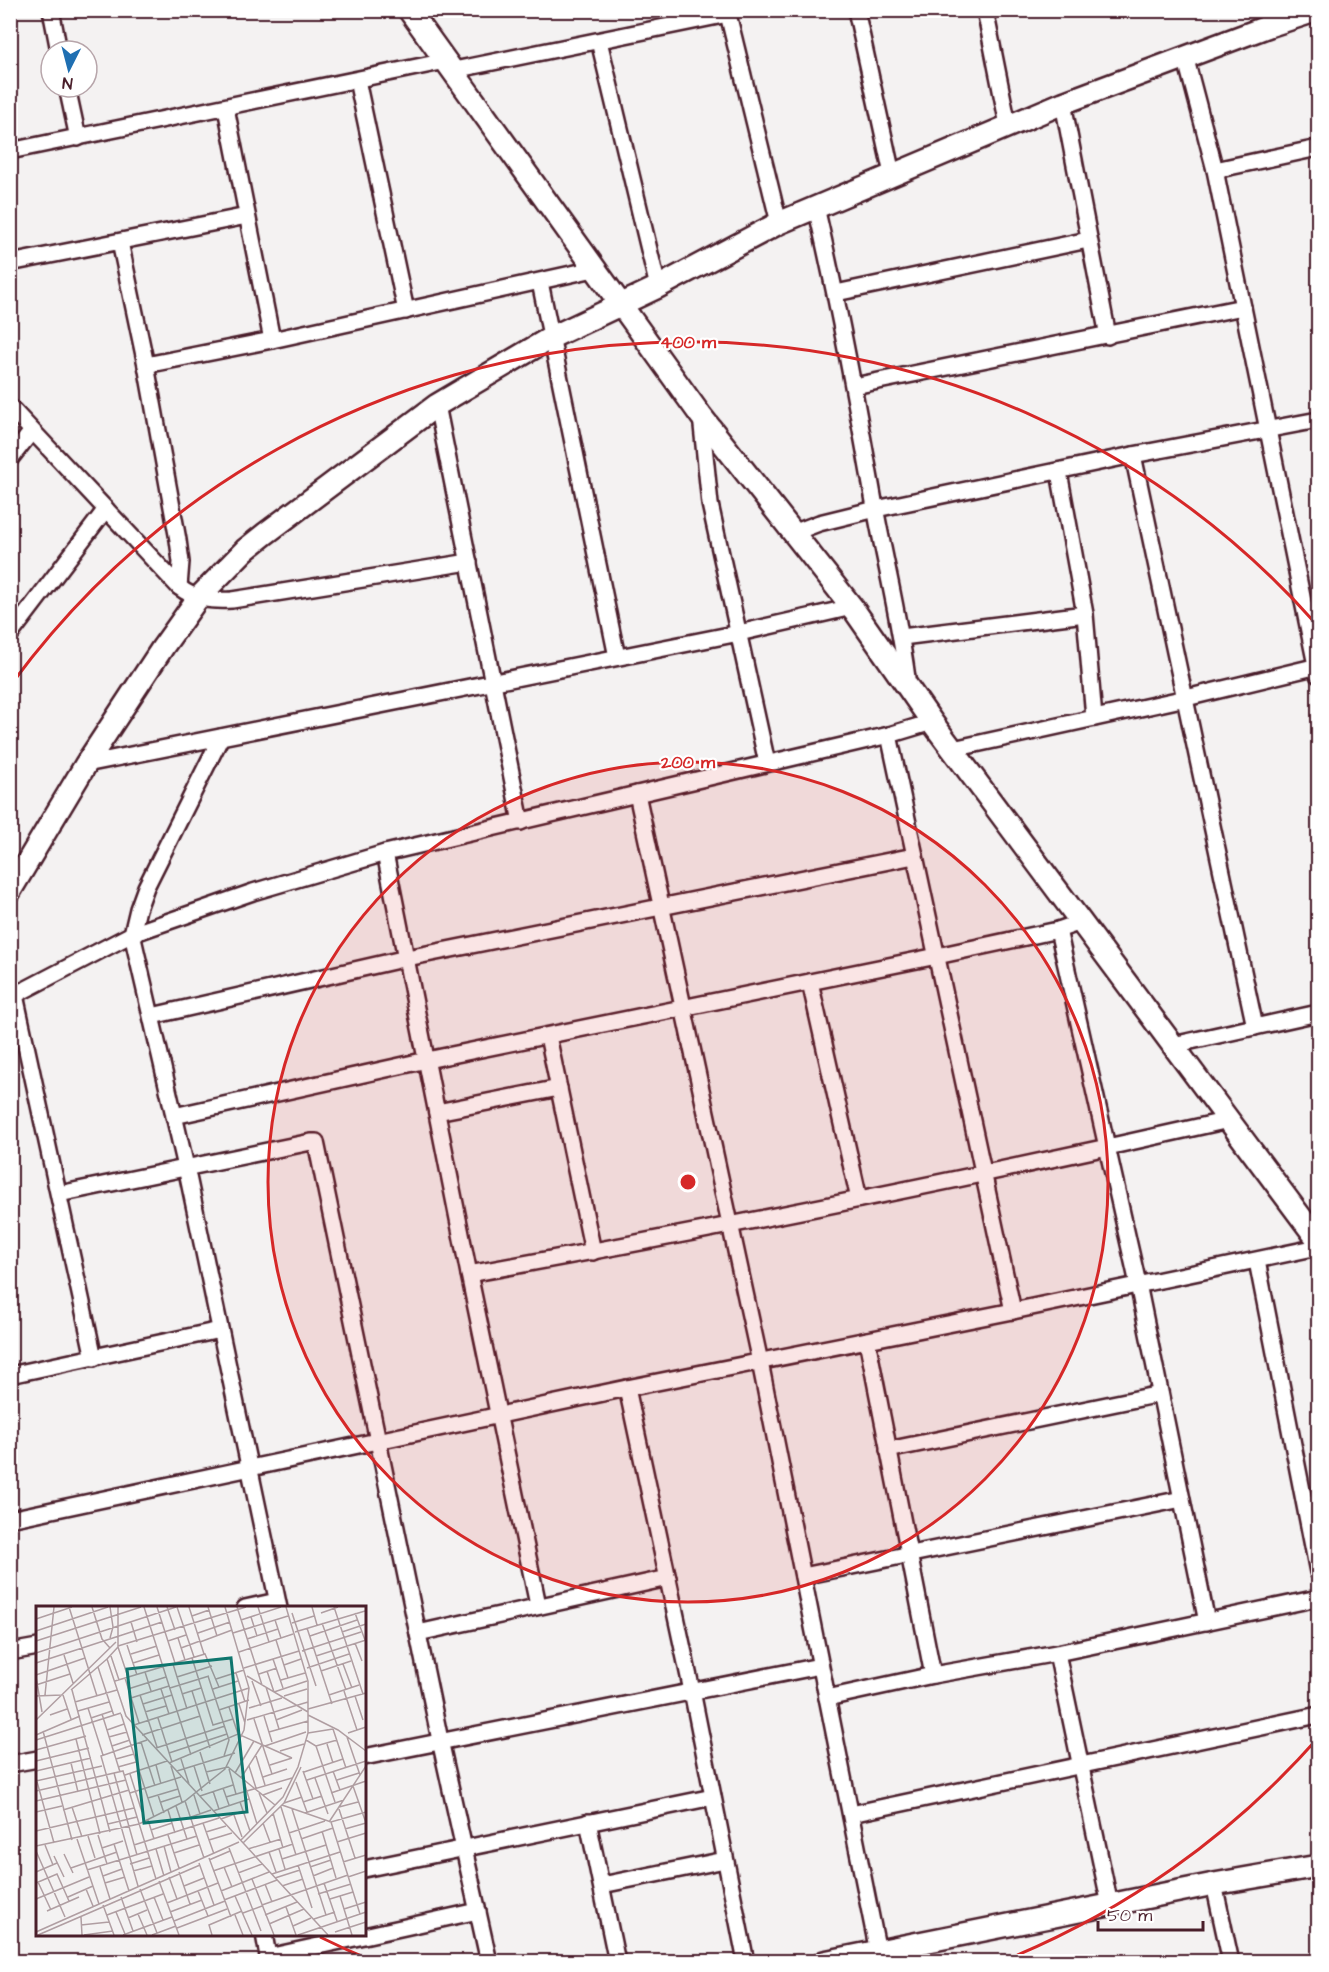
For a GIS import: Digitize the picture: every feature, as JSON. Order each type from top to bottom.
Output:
[{"type":"street","points":[[409,10],[701,416],[852,608],[932,722],[1318,1240]]},
{"type":"street","points":[[856,10],[892,174]]},
{"type":"street","points":[[985,10],[1008,125]]},
{"type":"street","points":[[10,891],[86,764],[198,598],[245,550],[437,405],[552,337],[658,287],[779,223],[1008,125],[1185,56],[1268,18],[1318,10]]},
{"type":"street","points":[[54,11],[58,39]]},
{"type":"street","points":[[10,151],[357,80],[599,41],[727,12],[779,223]]},
{"type":"street","points":[[599,41],[658,287]]},
{"type":"street","points":[[953,749],[1318,669],[1215,170],[1185,56]]},
{"type":"street","points":[[357,80],[406,310]]},
{"type":"street","points":[[70,99],[78,138]]},
{"type":"street","points":[[1063,103],[1108,336]]},
{"type":"street","points":[[226,108],[272,340]]},
{"type":"street","points":[[1215,170],[1318,148]]},
{"type":"street","points":[[816,207],[836,293],[902,637],[908,689]]},
{"type":"street","points":[[10,263],[248,216]]},
{"type":"street","points":[[836,293],[1088,240]]},
{"type":"street","points":[[120,242],[146,365],[178,540],[181,562],[179,587]]},
{"type":"street","points":[[146,365],[272,340],[594,269]]},
{"type":"street","points":[[540,282],[617,657]]},
{"type":"street","points":[[854,386],[1243,308]]},
{"type":"street","points":[[437,405],[521,822]]},
{"type":"street","points":[[10,407],[179,587],[198,598],[216,601],[232,600],[469,562]]},
{"type":"street","points":[[701,416],[710,504],[767,763]]},
{"type":"street","points":[[793,533],[819,523],[876,509],[1133,455],[1318,420]]},
{"type":"street","points":[[10,459],[32,431]]},
{"type":"street","points":[[1133,455],[1255,1027]]},
{"type":"street","points":[[1059,472],[1085,614],[1094,718]]},
{"type":"street","points":[[10,635],[106,510]]},
{"type":"street","points":[[86,764],[739,633],[852,608]]},
{"type":"street","points":[[902,637],[1085,614]]},
{"type":"street","points":[[94,1358],[13,994],[132,934],[253,892],[385,853],[889,735],[932,722]]},
{"type":"street","points":[[889,735],[1013,1311]]},
{"type":"street","points":[[221,737],[146,887],[132,934],[186,1167],[278,1604],[262,1606]]},
{"type":"street","points":[[637,794],[760,1362],[879,1957]]},
{"type":"street","points":[[385,853],[538,1605]]},
{"type":"street","points":[[152,1016],[406,958],[914,856]]},
{"type":"street","points":[[174,1116],[427,1060],[937,956],[1058,930],[1081,922]]},
{"type":"street","points":[[1058,930],[1138,1284],[1207,1622]]},
{"type":"street","points":[[810,982],[859,1199]]},
{"type":"street","points":[[1173,1045],[1318,1013]]},
{"type":"street","points":[[548,1036],[592,1252]]},
{"type":"street","points":[[437,1112],[559,1088]]},
{"type":"street","points":[[469,1274],[983,1175],[1229,1120]]},
{"type":"street","points":[[59,1194],[316,1142],[377,1442],[489,1962]]},
{"type":"street","points":[[10,1520],[627,1388],[1257,1261],[1318,1246]]},
{"type":"street","points":[[1257,1261],[1316,1551],[1318,1572]]},
{"type":"street","points":[[10,1375],[220,1330]]},
{"type":"street","points":[[867,1340],[933,1675]]},
{"type":"street","points":[[627,1388],[692,1691],[746,1962]]},
{"type":"street","points":[[888,1450],[1160,1394]]},
{"type":"street","points":[[803,1576],[1182,1499]]},
{"type":"street","points":[[418,1633],[668,1578]]},
{"type":"street","points":[[826,1698],[933,1675],[1057,1653],[1318,1598]]},
{"type":"street","points":[[10,1652],[36,1647]]},
{"type":"street","points":[[1057,1653],[1110,1905]]},
{"type":"street","points":[[366,1757],[820,1666]]},
{"type":"street","points":[[851,1814],[1318,1715]]},
{"type":"street","points":[[10,1764],[36,1759]]},
{"type":"street","points":[[366,1869],[713,1797]]},
{"type":"street","points":[[588,1822],[617,1962]]},
{"type":"street","points":[[602,1885],[725,1860]]},
{"type":"street","points":[[824,1962],[879,1957],[1110,1905],[1318,1866]]},
{"type":"street","points":[[1215,1884],[1232,1962]]},
{"type":"street","points":[[264,1936],[268,1959],[478,1911]]}]
